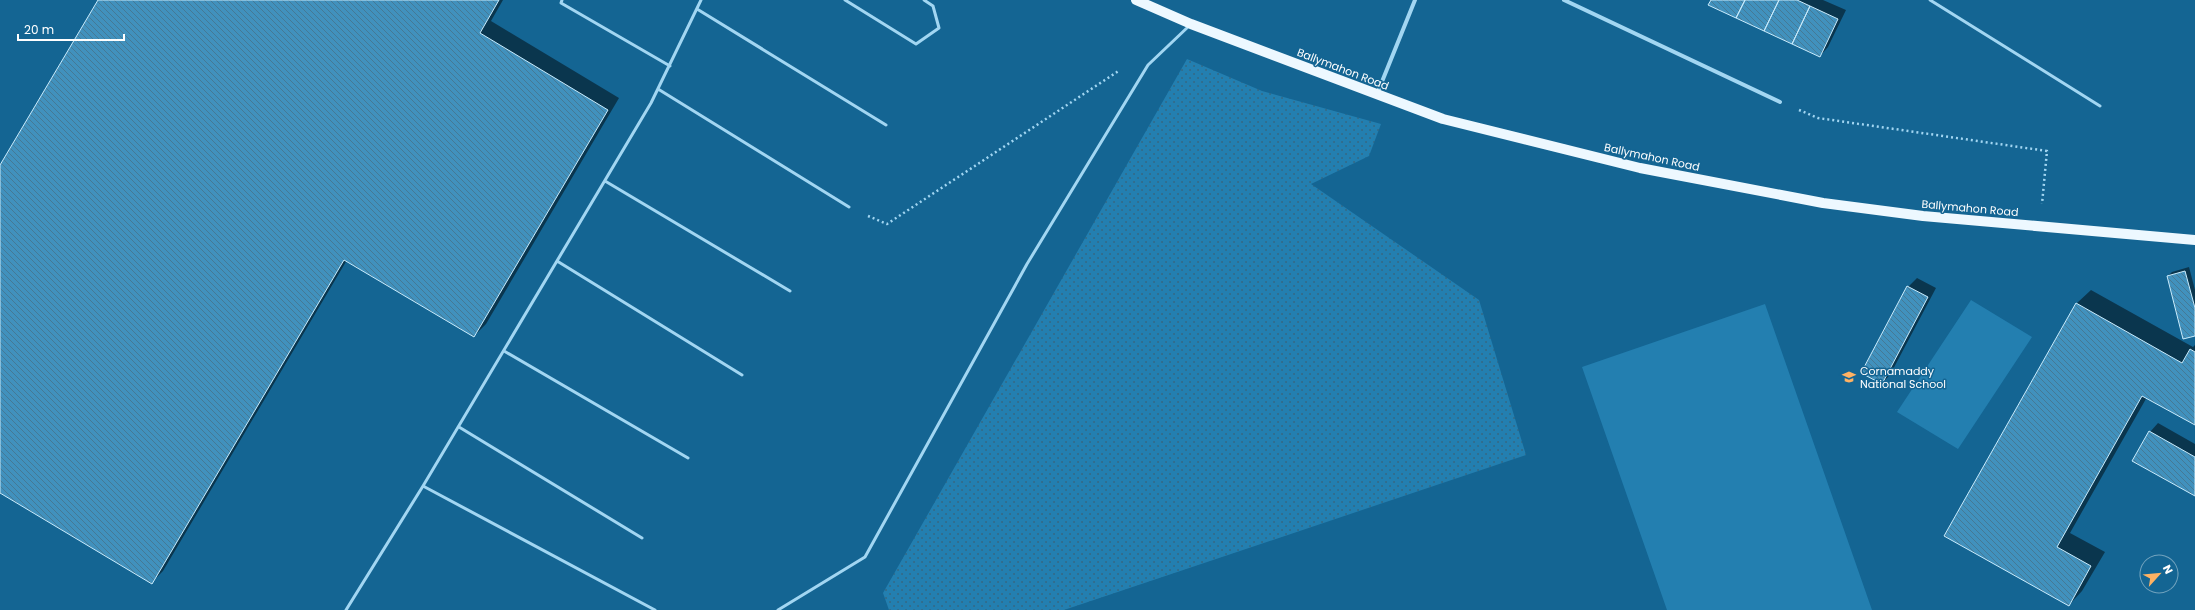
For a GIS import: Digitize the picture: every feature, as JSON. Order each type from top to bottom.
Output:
[{"type":"main road","name":"Ballymahon Road","points":[[1136,0],[1191,24],[1443,119],[1640,168],[1823,203],[1923,216],[2192,239]]},
{"type":"street","points":[[1377,95],[1415,0]]},
{"type":"street","points":[[1564,0],[1780,102]]},
{"type":"lane","points":[[562,0],[560,3],[670,66]]},
{"type":"lane","points":[[346,610],[459,427],[605,181],[658,89],[702,0]]},
{"type":"lane","points":[[845,0],[916,44],[939,28],[933,6],[924,0]]},
{"type":"lane","points":[[1930,0],[2100,106]]},
{"type":"lane","points":[[697,8],[886,125]]},
{"type":"lane","points":[[778,610],[865,557],[1027,264],[1148,65],[1191,24]]},
{"type":"lane","points":[[658,89],[849,207]]},
{"type":"lane","points":[[605,181],[790,291]]},
{"type":"lane","points":[[558,261],[742,375]]},
{"type":"lane","points":[[504,351],[688,458]]},
{"type":"lane","points":[[459,427],[642,538]]},
{"type":"lane","points":[[423,486],[655,610]]},
{"type":"path","points":[[849,207],[887,224],[1117,71],[1148,65]]},
{"type":"path","points":[[1780,102],[1818,118],[2047,152],[2039,226]]},
{"type":"shaded area","points":[[1187,59],[1262,91],[1381,124],[1369,156],[1311,184],[1479,300],[1526,455],[1064,610],[889,610],[883,593]]},
{"type":"shaded area","points":[[1971,300],[2032,337],[1958,449],[1897,412]]},
{"type":"shaded area","points":[[1765,304],[1872,610],[1667,610],[1582,367]]},
{"type":"building","points":[[98,0],[499,0],[480,33],[608,110],[474,337],[344,260],[152,584],[0,493],[0,165]]},
{"type":"building","points":[[1711,0],[1745,0],[1736,18],[1708,5]]},
{"type":"building","points":[[1745,0],[1779,0],[1764,31],[1736,18]]},
{"type":"building","points":[[1779,0],[1797,0],[1810,6],[1792,44],[1764,31]]},
{"type":"building","points":[[1810,6],[1838,19],[1820,57],[1792,44]]},
{"type":"building","points":[[2185,271],[2195,308],[2195,336],[2183,339],[2167,276]]},
{"type":"building","points":[[1907,286],[1928,297],[1882,384],[1861,373]]},
{"type":"building","points":[[2076,303],[2182,363],[2190,349],[2195,352],[2195,425],[2142,396],[2057,547],[2091,566],[2069,606],[1944,536]]},
{"type":"building","points":[[2149,431],[2195,457],[2195,496],[2132,461]]},
{"type":"place","name":"Cornamaddy National School","points":[[1849,377]]}]
